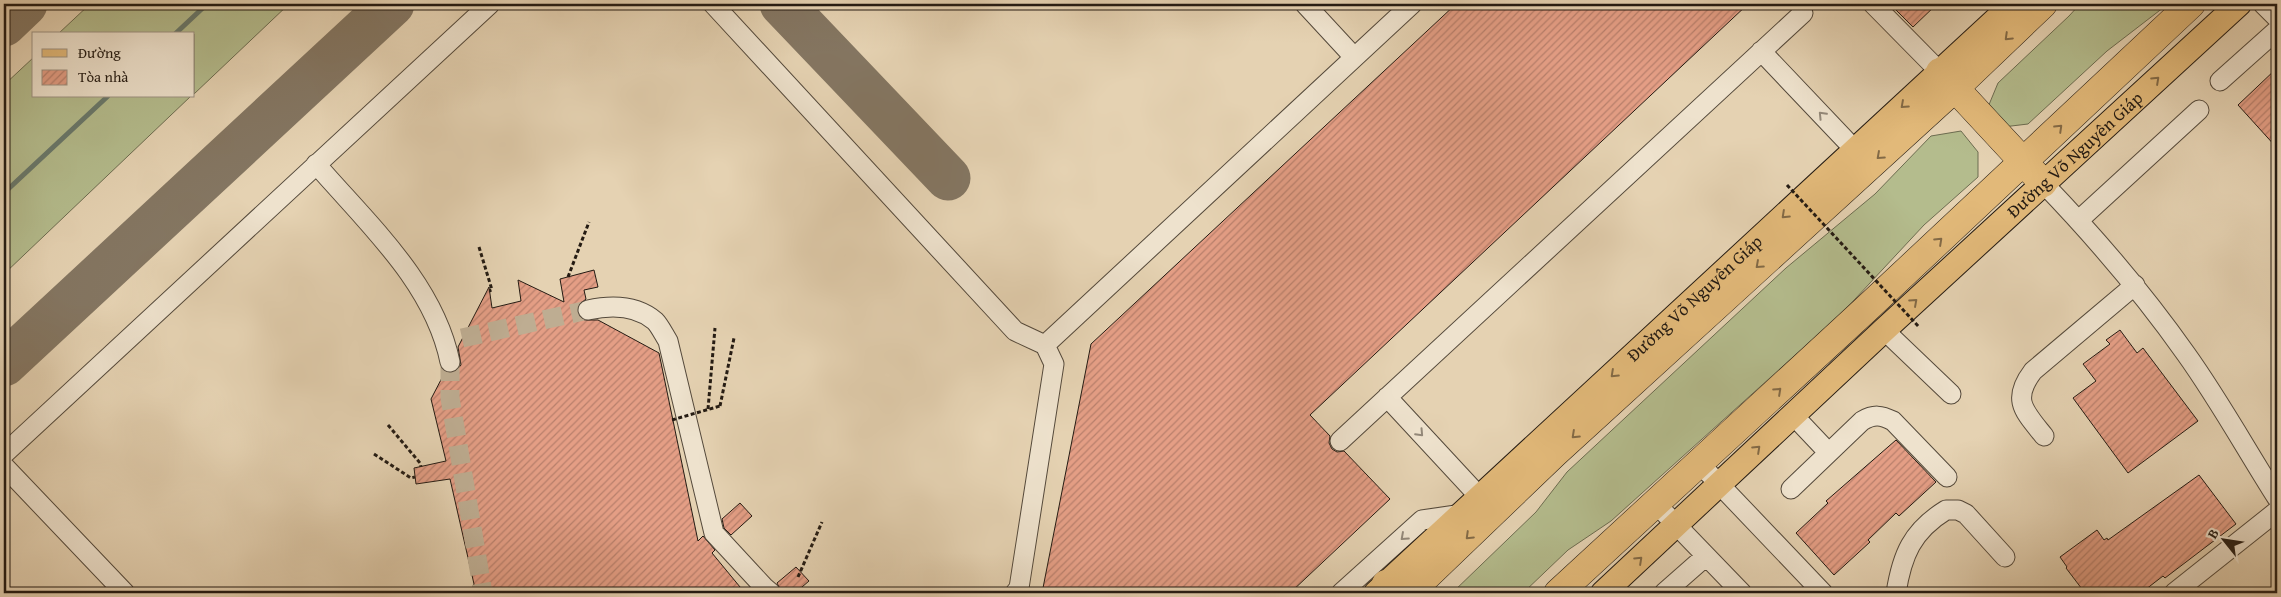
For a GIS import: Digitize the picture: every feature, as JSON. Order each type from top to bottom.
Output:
[{"type":"highway","name":"Đường Võ Nguyên Giáp","points":[[1392,591],[1487,505],[1555,454],[1948,80],[2043,4]]},
{"type":"highway","name":"Đường Võ Nguyên Giáp","points":[[1564,592],[2191,4]]},
{"type":"highway","points":[[1948,80],[2043,183]]},
{"type":"main road","name":"Đường Võ Nguyên Giáp","points":[[1392,591],[1463,514],[1487,505],[1510,471],[1855,150],[1948,80],[2013,4]]},
{"type":"main road","name":"Đường Võ Nguyên Giáp","points":[[1603,593],[1884,330],[2239,4]]},
{"type":"main road","points":[[1510,471],[1555,454]]},
{"type":"street","points":[[4,454],[490,4]]},
{"type":"street","points":[[713,4],[1015,331],[1045,344],[1054,364],[1018,591]]},
{"type":"street","points":[[1305,4],[1354,57]]},
{"type":"street","points":[[1045,344],[1412,4]]},
{"type":"street","points":[[1873,4],[1948,80]]},
{"type":"street","points":[[2264,4],[2277,18]]},
{"type":"street","points":[[1340,441],[1803,13]]},
{"type":"street","points":[[2220,80],[2277,30]]},
{"type":"street","points":[[1761,51],[1855,150]]},
{"type":"street","points":[[2079,220],[2199,110]]},
{"type":"street","points":[[316,164],[415,280],[454,340],[450,362]]},
{"type":"street","points":[[2043,183],[2079,220],[2135,285],[2188,356],[2277,498]]},
{"type":"street","points":[[2044,436],[2029,417],[2020,396],[2022,384],[2033,371],[2135,285]]},
{"type":"street","points":[[588,310],[608,305],[635,309],[656,322],[668,341],[714,533],[771,593]]},
{"type":"street","points":[[1884,330],[1951,394]]},
{"type":"street","points":[[1387,397],[1487,505]]},
{"type":"street","points":[[1793,415],[1828,452]]},
{"type":"street","points":[[1791,489],[1828,452],[1862,421],[1872,415],[1883,416],[1893,421],[1947,477]]},
{"type":"street","points":[[1700,464],[1823,593]]},
{"type":"street","points":[[4,466],[125,593]]},
{"type":"street","points":[[1656,504],[1742,593]]},
{"type":"street","points":[[1896,593],[1900,568],[1910,545],[1917,534],[1946,510],[1958,510],[1966,514],[2005,557]]},
{"type":"street","points":[[2174,593],[2277,511]]},
{"type":"street","points":[[1341,593],[1422,520],[1463,514]]},
{"type":"street","points":[[1664,593],[1706,556]]},
{"type":"path","points":[[1787,185],[1919,327]]},
{"type":"path","points":[[568,277],[589,222]]},
{"type":"path","points":[[479,247],[492,290],[489,291]]},
{"type":"path","points":[[708,409],[715,328]]},
{"type":"path","points":[[672,420],[720,406],[734,338]]},
{"type":"path","points":[[388,425],[420,463],[421,467]]},
{"type":"path","points":[[374,454],[411,478],[415,477]]},
{"type":"path","points":[[798,577],[822,522]]},
{"type":"green space","points":[[90,4],[289,4],[195,93],[195,32],[60,32]]},
{"type":"green space","points":[[2080,4],[2168,4],[2107,51],[2028,124],[2003,127],[1988,107],[1998,83]]},
{"type":"green space","points":[[32,59],[32,98],[189,98],[4,274],[4,85]]},
{"type":"green space","points":[[1961,131],[1978,152],[1978,177],[1924,225],[1842,313],[1611,521],[1568,550],[1523,593],[1452,593],[1536,512],[1567,472],[1786,268],[1875,194],[1931,136]]},
{"type":"building","points":[[1456,4],[1748,4],[1310,415],[1330,436],[1329,443],[1332,449],[1337,452],[1344,451],[1390,499],[1290,593],[1042,593],[1091,344]]},
{"type":"building","points":[[1890,4],[1937,4],[1913,27]]},
{"type":"building","points":[[2277,68],[2277,148],[2238,105]]},
{"type":"building","points":[[594,270],[598,287],[584,290],[586,299],[578,306],[577,313],[584,320],[598,320],[659,353],[698,541],[703,536],[715,550],[712,553],[745,593],[471,593],[474,584],[450,479],[416,484],[414,468],[446,461],[431,399],[445,372],[454,373],[461,365],[458,347],[489,287],[492,308],[521,301],[518,280],[564,302],[560,279]]},
{"type":"building","points":[[2120,330],[2137,353],[2143,348],[2198,421],[2128,473],[2073,398],[2096,381],[2083,364],[2110,344],[2106,340]]},
{"type":"building","points":[[1896,440],[1936,482],[1899,516],[1896,513],[1868,540],[1870,542],[1834,575],[1796,533],[1828,503],[1826,501]]},
{"type":"building","points":[[2199,475],[2236,524],[2165,578],[2163,576],[2141,593],[2085,593],[2060,557],[2097,530],[2104,540],[2107,538],[2108,540]]},
{"type":"building","points":[[740,503],[752,516],[731,535],[724,528],[722,519]]},
{"type":"building","points":[[796,567],[809,581],[795,593],[782,593],[777,583]]},
{"type":"waterway","points":[[177,32],[207,4]]},
{"type":"waterway","points":[[4,193],[106,98]]},
{"type":"taxiway","points":[[4,24],[25,4]]},
{"type":"taxiway","points":[[4,364],[392,4]]},
{"type":"taxiway","points":[[782,4],[948,178]]},
{"type":"tunnel","points":[[462,338],[588,310]]},
{"type":"tunnel","points":[[450,362],[450,398],[483,593]]}]
